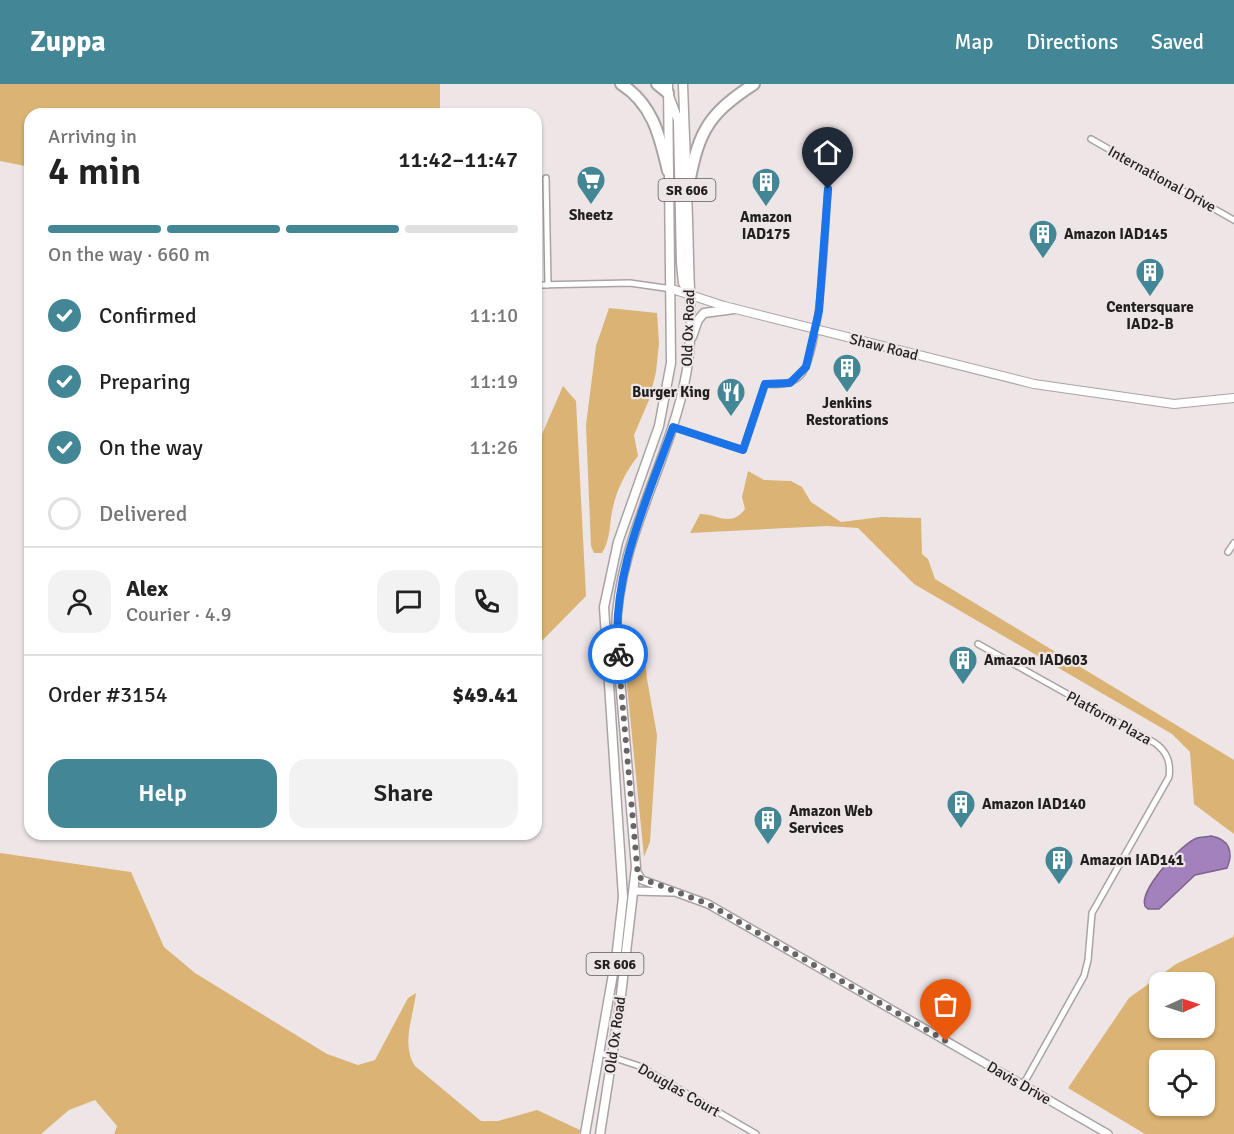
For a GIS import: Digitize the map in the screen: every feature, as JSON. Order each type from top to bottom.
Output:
[{"type":"highway","points":[[621,84],[638,98],[654,122],[669,171]]},
{"type":"highway","points":[[657,84],[668,89]]},
{"type":"highway","points":[[687,193],[694,158],[705,126],[732,98],[754,84]]},
{"type":"main road","name":"Old Ox Road","points":[[600,1134],[636,868],[617,615],[626,563],[673,427],[686,374],[689,349],[690,296],[683,84]]},
{"type":"main road","name":"Old Ox Road","points":[[585,1134],[620,932],[623,874],[607,677],[604,607],[618,542],[664,403],[672,346],[668,89]]},
{"type":"main road","points":[[668,89],[678,120],[682,274],[690,296]]},
{"type":"main road","name":"Shaw Road","points":[[672,289],[734,309],[814,330],[1034,384],[1174,404],[1234,398]]},
{"type":"main road","points":[[689,349],[696,323],[703,314],[734,309]]},
{"type":"main road","points":[[623,874],[626,884],[634,891]]},
{"type":"street","name":"International Drive","points":[[1091,139],[1234,220]]},
{"type":"street","points":[[546,178],[548,285]]},
{"type":"street","points":[[673,427],[743,450],[765,384],[790,383],[801,375],[808,358],[822,290],[828,189]]},
{"type":"street","name":"Shaw Road","points":[[542,285],[630,283],[672,289]]},
{"type":"street","points":[[1228,552],[1234,543]]},
{"type":"street","name":"Platform Plaza","points":[[978,644],[1155,743],[1165,752],[1169,765],[1169,777],[1092,913],[1088,960],[1084,976],[1023,1085]]},
{"type":"street","name":"Davis Drive","points":[[636,868],[642,880],[708,904],[1108,1134]]},
{"type":"street","name":"Davis Drive","points":[[634,891],[679,892]]},
{"type":"street","name":"Douglas Court","points":[[600,1053],[612,1055],[647,1071],[756,1134]]},
{"type":"shaded area","points":[[0,84],[440,84],[440,108],[24,108],[24,166],[0,161]]},
{"type":"shaded area","points":[[609,308],[657,313],[659,343],[656,372],[649,400],[634,435],[638,456],[617,494],[605,548],[602,553],[594,553],[591,546],[586,425],[596,346]]},
{"type":"shaded area","points":[[563,386],[576,401],[586,596],[542,641],[542,434]]},
{"type":"shaded area","points":[[748,471],[764,480],[791,481],[802,487],[811,502],[841,522],[881,517],[921,518],[922,554],[928,559],[935,579],[1234,760],[1234,834],[1194,804],[1190,752],[1172,734],[914,584],[858,528],[827,526],[690,533],[700,514],[724,519],[740,515],[745,509],[742,497]]},
{"type":"shaded area","points":[[643,637],[647,679],[657,735],[650,842],[644,857],[624,655]]},
{"type":"shaded area","points":[[1211,836],[1222,840],[1228,847],[1230,857],[1227,868],[1195,875],[1159,909],[1148,909],[1145,906],[1145,899],[1148,889],[1163,868],[1190,842],[1197,838]]},
{"type":"shaded area","points":[[0,853],[131,872],[164,947],[195,973],[327,1054],[358,1065],[375,1060],[408,998],[416,993],[408,1040],[415,1066],[481,1121],[498,1121],[537,1110],[580,1130],[579,1134],[114,1134],[117,1126],[95,1100],[69,1110],[41,1134],[0,1134]]},
{"type":"shaded area","points":[[1234,933],[1234,1134],[1145,1134],[1068,1088],[1129,998],[1149,984],[1149,1038],[1215,1038],[1215,972],[1165,972],[1176,964],[1233,937]]},
{"type":"way so far","points":[[618,654],[638,877],[708,904],[946,1041]]},
{"type":"place","name":"Sheetz","points":[[591,206]]},
{"type":"place","name":"Amazon IAD175","points":[[766,208]]},
{"type":"place","name":"Amazon IAD145","points":[[1043,260]]},
{"type":"place","name":"Centersquare IAD2-B","points":[[1150,298]]},
{"type":"place","name":"Jenkins Restorations","points":[[847,394]]},
{"type":"place","name":"Burger King","points":[[731,418]]},
{"type":"place","name":"Amazon IAD603","points":[[963,686]]},
{"type":"place","name":"Amazon IAD140","points":[[961,830]]},
{"type":"place","name":"Amazon Web Services","points":[[768,846]]},
{"type":"place","name":"Amazon IAD141","points":[[1059,886]]},
{"type":"route","points":[[618,654],[616,632],[621,581],[673,427],[743,450],[765,384],[790,383],[801,375],[806,367],[822,290],[828,189]]}]
